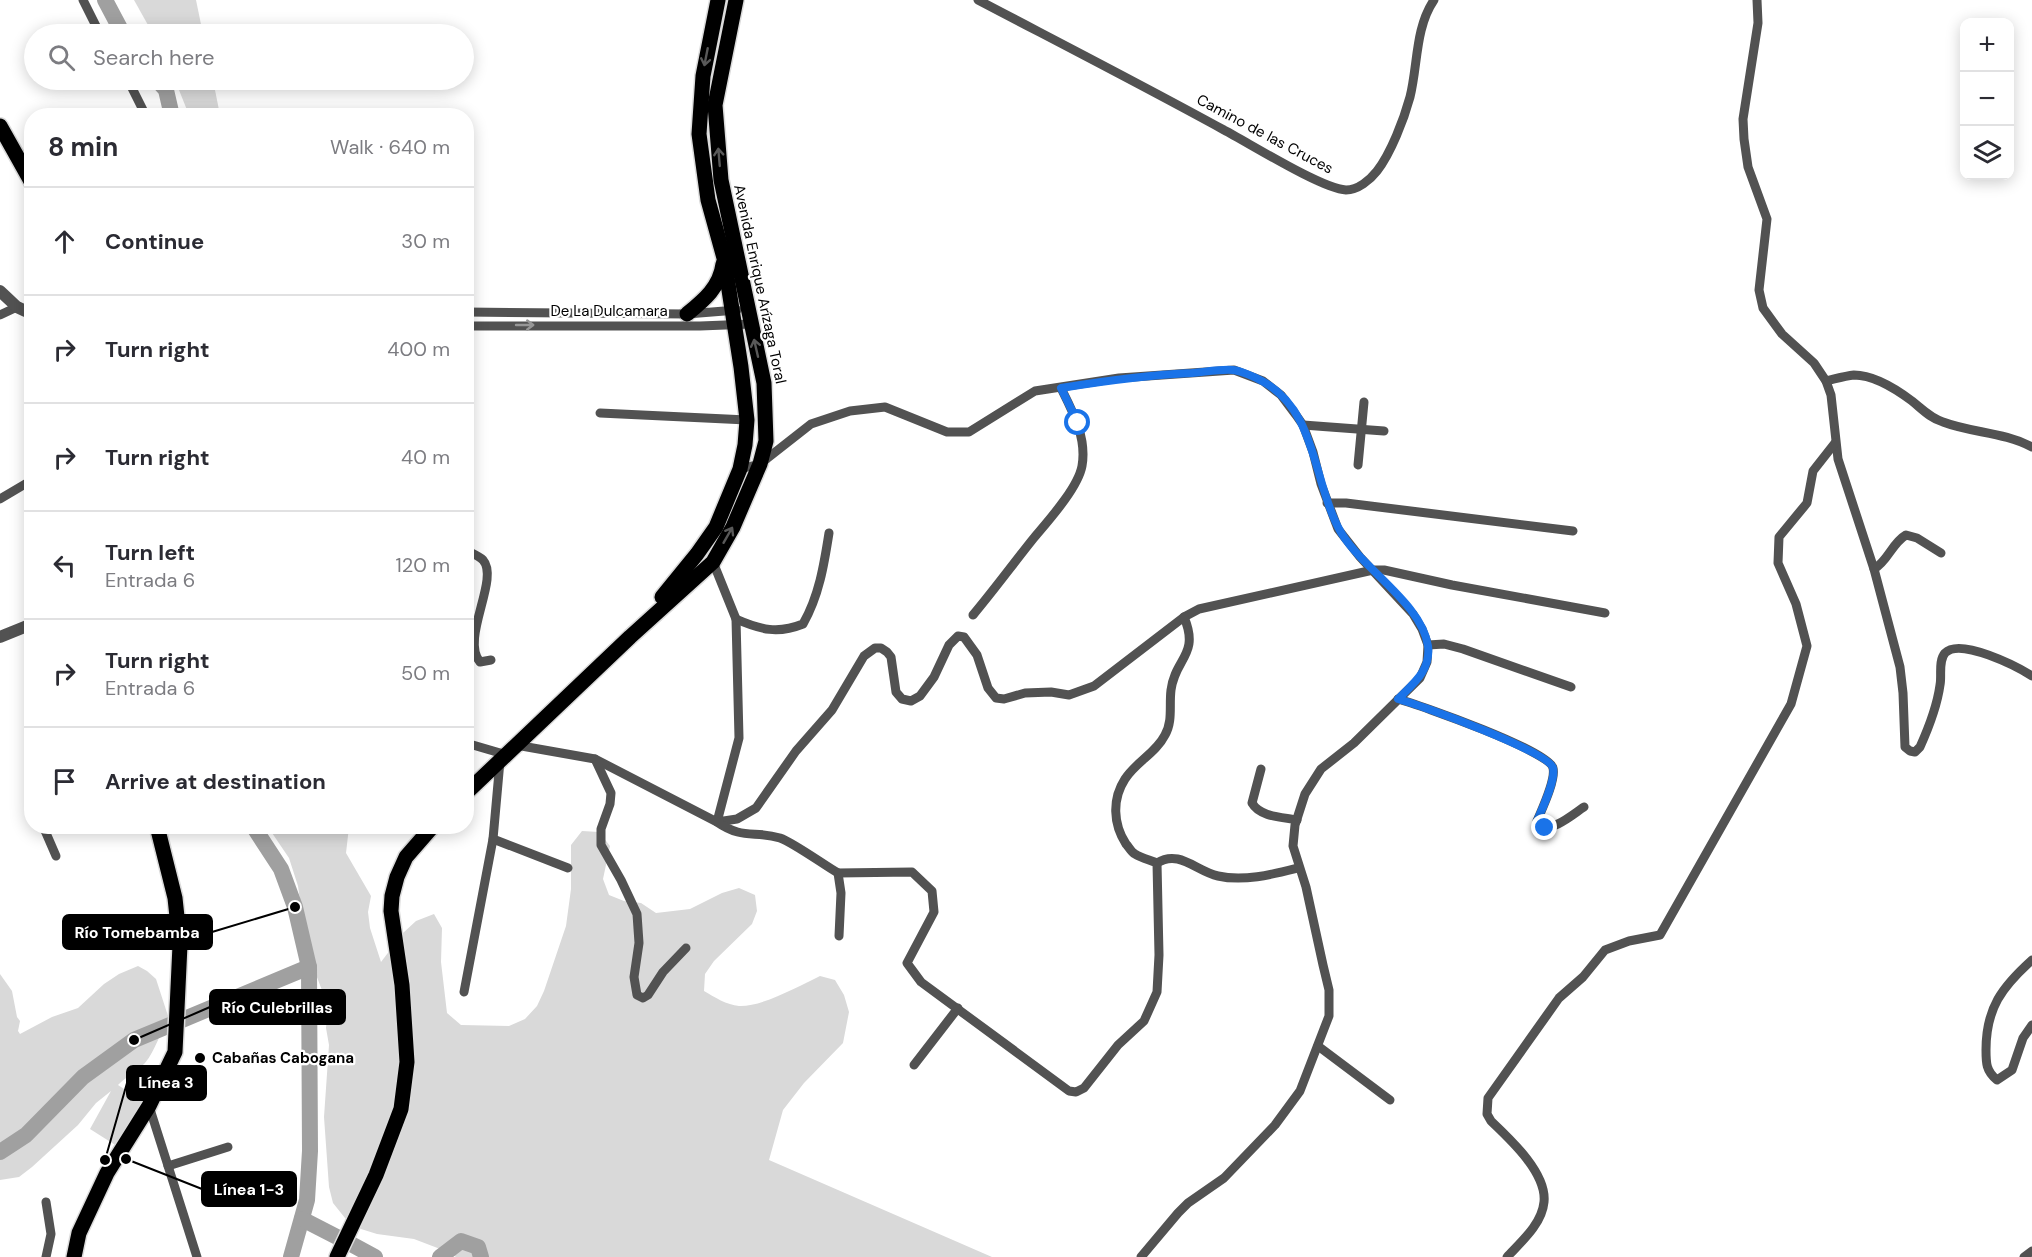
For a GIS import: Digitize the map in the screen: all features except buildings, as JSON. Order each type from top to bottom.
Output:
[{"type":"main road","name":"Avenida Enrique Arízaga Toral","points":[[474,786],[630,637],[713,562],[733,527],[760,464],[766,441],[764,383],[741,318],[708,200],[699,134],[702,76],[718,0]]},
{"type":"main road","name":"Avenida Enrique Arízaga Toral","points":[[630,637],[716,527],[740,469],[745,445],[747,420],[741,318],[721,180],[715,105],[736,0]]},
{"type":"main road","points":[[0,126],[24,169]]},
{"type":"main road","points":[[687,314],[710,294],[717,284],[724,258]]},
{"type":"main road","points":[[74,1257],[80,1233],[107,1173],[149,1106],[175,1053],[180,945],[175,898],[158,834]]},
{"type":"main road","points":[[336,1257],[376,1175],[401,1108],[407,1062],[402,985],[391,911],[392,896],[406,857],[426,834]]},
{"type":"street","points":[[83,0],[95,24]]},
{"type":"street","name":"Camino de las Cruces","points":[[978,0],[1166,98],[1309,177],[1346,190],[1360,186],[1368,180],[1376,172],[1389,150],[1410,97],[1422,27],[1428,8],[1434,0]]},
{"type":"street","points":[[1757,0],[1758,23],[1743,119],[1748,167],[1767,219],[1759,290],[1763,308],[1782,334],[1814,363],[1826,381],[1833,409],[1838,459],[1874,569],[1900,667],[1905,747],[1915,752],[1920,747],[1933,716],[1941,682],[1941,662],[1944,654],[1956,648],[1971,650],[2017,666],[2032,676]]},
{"type":"street","points":[[133,90],[142,108]]},
{"type":"street","points":[[0,291],[17,307],[24,310]]},
{"type":"street","points":[[0,315],[17,307]]},
{"type":"street","name":"De La Dulcamara","points":[[474,312],[687,314],[741,318]]},
{"type":"street","name":"De La Dulcamara","points":[[474,326],[741,318]]},
{"type":"street","points":[[740,469],[760,464],[810,424],[850,411],[885,407],[947,432],[969,432],[1035,391],[1119,378],[1234,370],[1263,381],[1281,395],[1303,425],[1327,503],[1338,529],[1360,557],[1413,614],[1422,629],[1428,645],[1427,662],[1420,678],[1354,743],[1321,769],[1305,794],[1297,820],[1293,846],[1298,868],[1306,887],[1329,990],[1329,1016],[1300,1090],[1275,1125],[1224,1178],[1188,1203],[1141,1257]]},
{"type":"street","points":[[1826,381],[1854,375],[1869,377],[1897,390],[1931,417],[1981,432],[2012,437],[2032,447]]},
{"type":"street","points":[[973,615],[1054,513],[1079,477],[1083,465],[1083,451],[1078,423],[1061,388]]},
{"type":"street","points":[[1358,465],[1364,402]]},
{"type":"street","points":[[600,413],[747,420]]},
{"type":"street","points":[[1303,425],[1384,431]]},
{"type":"street","points":[[1507,1257],[1532,1229],[1540,1215],[1544,1201],[1540,1184],[1528,1161],[1487,1114],[1488,1098],[1559,998],[1583,976],[1605,950],[1629,941],[1660,935],[1791,704],[1807,646],[1796,604],[1778,563],[1779,537],[1807,503],[1813,471],[1835,443]]},
{"type":"street","points":[[0,499],[24,485]]},
{"type":"street","points":[[1327,503],[1346,503],[1573,531]]},
{"type":"street","points":[[736,619],[749,625],[778,631],[803,624],[814,605],[829,533]]},
{"type":"street","points":[[1874,569],[1881,565],[1899,539],[1906,535],[1917,538],[1941,553]]},
{"type":"street","points":[[474,555],[483,560],[487,569],[485,591],[477,619],[474,652],[480,662],[491,660]]},
{"type":"street","points":[[713,562],[736,619],[739,738],[717,822]]},
{"type":"street","points":[[717,822],[736,819],[756,808],[796,752],[832,710],[864,656],[875,648],[887,651],[891,657],[896,692],[902,699],[911,701],[920,696],[934,676],[949,645],[958,636],[964,637],[973,649],[988,688],[996,698],[1004,699],[1025,693],[1051,692],[1069,695],[1094,686],[1184,617],[1200,609],[1373,570],[1384,570],[1605,613]]},
{"type":"street","points":[[1184,617],[1190,632],[1188,652],[1171,688],[1170,722],[1159,744],[1124,780],[1116,801],[1116,824],[1133,853],[1156,862],[1174,857],[1218,876],[1233,877],[1269,874],[1298,868]]},
{"type":"street","points":[[0,637],[24,627]]},
{"type":"street","points":[[1428,645],[1444,644],[1463,649],[1571,687]]},
{"type":"street","points":[[1398,699],[1502,738],[1544,757],[1551,763],[1554,768],[1553,777],[1537,821],[1540,826],[1545,828],[1553,825],[1584,807]]},
{"type":"street","points":[[474,746],[508,754],[596,759],[738,834],[782,838],[838,873],[912,872],[932,891],[934,912],[907,963],[921,982],[1069,1091],[1076,1092],[1084,1088],[1118,1045],[1144,1021],[1157,992],[1159,955],[1156,862]]},
{"type":"street","points":[[464,992],[508,754]]},
{"type":"street","points":[[596,759],[611,793],[600,837],[601,845],[637,914],[639,942],[634,977],[637,995],[643,998],[648,995],[663,972],[686,948]]},
{"type":"street","points":[[1261,769],[1252,803],[1256,809],[1263,813],[1297,820]]},
{"type":"street","points":[[46,834],[56,856]]},
{"type":"street","points":[[493,839],[568,868]]},
{"type":"street","points":[[838,873],[841,894],[839,936]]},
{"type":"street","points":[[2032,960],[2016,975],[1995,1002],[1987,1025],[1986,1066],[1997,1080],[2012,1070],[2023,1038],[2032,1025]]},
{"type":"street","points":[[914,1065],[957,1008]]},
{"type":"street","points":[[1318,1046],[1390,1100]]},
{"type":"street","points":[[149,1106],[196,1257]]},
{"type":"street","points":[[168,1166],[228,1148]]},
{"type":"street","points":[[46,1202],[51,1234],[46,1257]]},
{"type":"street","points":[[2024,1257],[2032,1251]]},
{"type":"shaded area","points":[[134,0],[196,0],[201,24],[147,24]]},
{"type":"shaded area","points":[[179,90],[215,90],[219,108],[186,108]]},
{"type":"shaded area","points":[[582,831],[599,832],[610,846],[603,879],[609,895],[624,901],[641,903],[656,913],[690,909],[722,893],[739,888],[755,895],[757,911],[752,924],[714,961],[705,974],[704,991],[730,1004],[748,1005],[780,995],[820,976],[835,980],[844,995],[849,1012],[843,1043],[804,1083],[783,1110],[769,1160],[992,1257],[456,1257],[414,1239],[377,1234],[361,1229],[345,1218],[333,1203],[329,1187],[324,1117],[329,1045],[326,1028],[328,1006],[307,951],[298,886],[289,858],[273,834],[348,834],[346,853],[371,896],[368,912],[370,928],[381,962],[403,933],[416,921],[434,914],[442,928],[441,962],[447,1013],[461,1025],[509,1026],[525,1019],[537,1006],[566,926],[571,889],[571,845]]},
{"type":"shaded area","points":[[138,966],[156,979],[169,1019],[145,1063],[118,1085],[145,1103],[120,1148],[90,1129],[111,1091],[32,1167],[19,1177],[0,1180],[0,974],[12,991],[17,1017],[20,1021],[18,1031],[20,1034],[52,1017],[78,1008],[104,984],[119,974]]},
{"type":"waterway","points":[[105,0],[118,24]]},
{"type":"waterway","points":[[166,90],[170,108]]},
{"type":"waterway","points":[[258,834],[281,869],[295,907],[309,967],[310,1151],[307,1200],[291,1257]]},
{"type":"waterway","points":[[0,1152],[26,1135],[83,1077],[134,1040],[309,967]]},
{"type":"waterway","points":[[302,1219],[337,1237]]},
{"type":"waterway","points":[[440,1257],[461,1241],[478,1247],[481,1257]]},
{"type":"waterway","points":[[351,1244],[375,1257]]},
{"type":"place","name":"Río Tomebamba","points":[[295,907]]},
{"type":"place","name":"Río Culebrillas","points":[[134,1040]]},
{"type":"place","name":"Cabañas Cabogana","points":[[200,1058]]},
{"type":"place","name":"Línea 1-3","points":[[126,1159]]},
{"type":"place","name":"Línea 3","points":[[105,1160]]},
{"type":"route","points":[[1078,423],[1061,388],[1119,378],[1234,370],[1263,381],[1281,395],[1303,425],[1327,503],[1338,529],[1360,557],[1413,614],[1422,629],[1428,645],[1427,662],[1420,678],[1398,699],[1502,738],[1544,757],[1551,763],[1554,768],[1553,777],[1537,821],[1537,825],[1545,828]]}]
